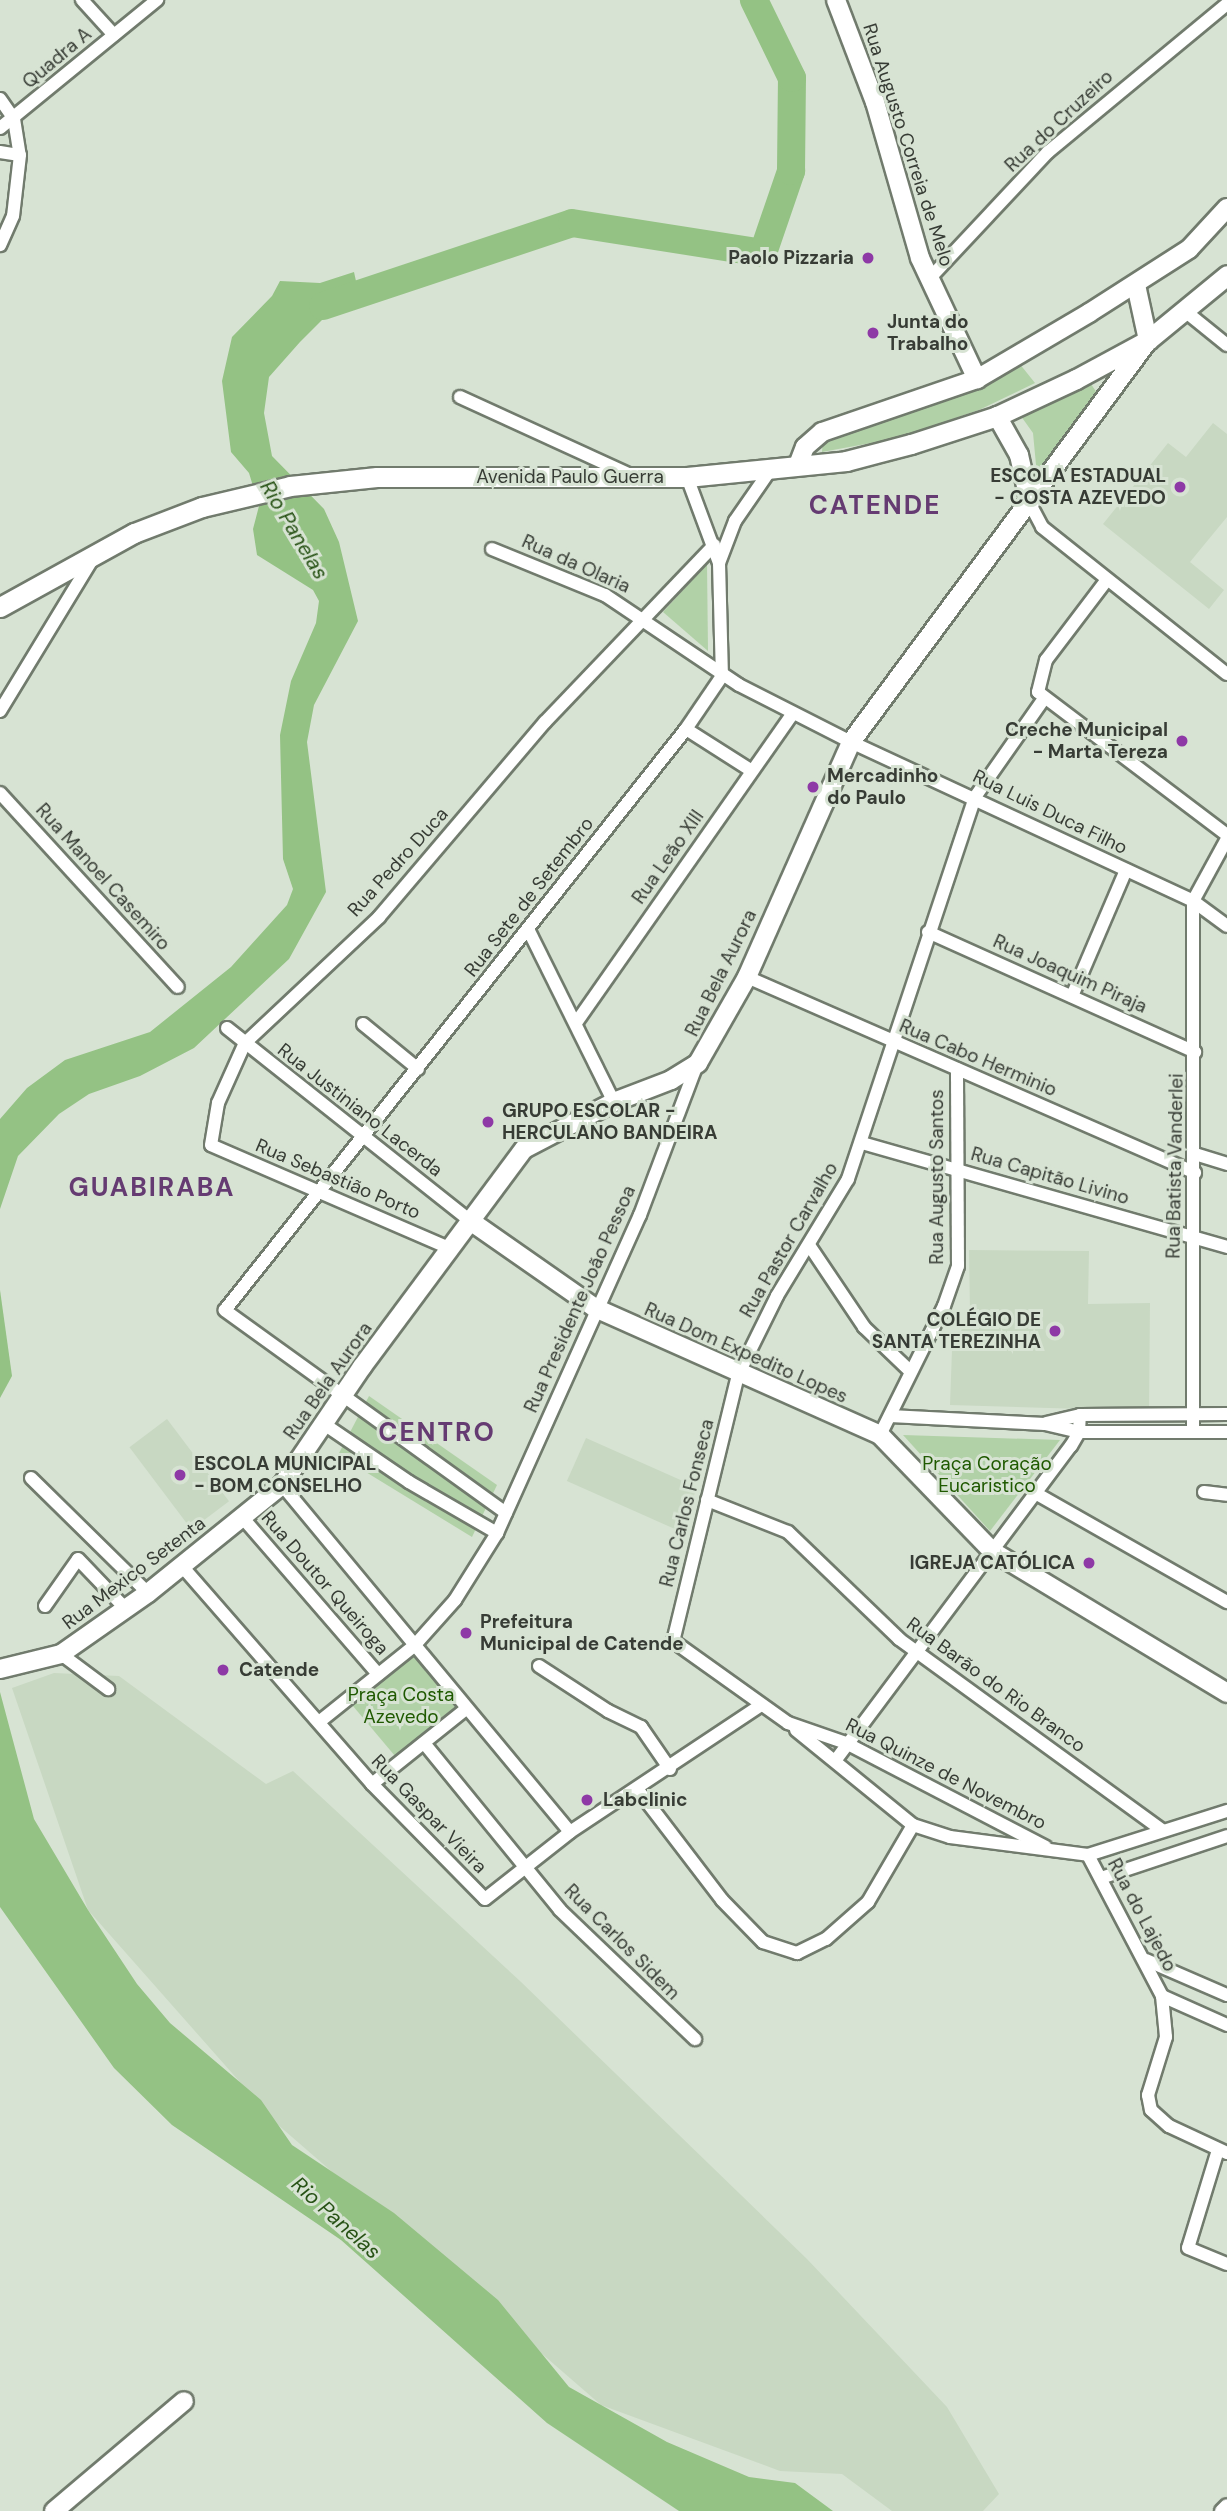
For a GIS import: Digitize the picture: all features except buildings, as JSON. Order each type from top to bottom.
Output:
[{"type":"main road","name":"Avenida Paulo Guerra","points":[[97,551],[232,498],[342,480],[687,477],[846,461],[997,416],[1148,340],[1227,275]]},
{"type":"main road","points":[[0,607],[97,551]]},
{"type":"street","points":[[82,0],[114,35]]},
{"type":"street","name":"Quadra A","points":[[0,128],[157,0]]},
{"type":"street","name":"Rua Augusto Correia de Melo","points":[[836,0],[876,102],[929,279],[977,379]]},
{"type":"street","name":"Rua do Cruzeiro","points":[[929,279],[1048,152],[1227,4]]},
{"type":"street","points":[[0,99],[14,119],[20,155],[13,216],[0,244]]},
{"type":"street","points":[[0,152],[20,155]]},
{"type":"street","points":[[798,465],[805,447],[822,432],[977,379],[1136,285],[1189,249],[1227,208]]},
{"type":"street","points":[[1136,285],[1148,340]]},
{"type":"street","points":[[1185,311],[1227,345]]},
{"type":"street","name":"Rua Bela Aurora","points":[[282,1485],[449,1248],[530,1144],[614,1102],[653,1089],[698,1063],[747,977],[851,742],[1030,504],[1148,340]]},
{"type":"street","points":[[460,397],[635,477]]},
{"type":"street","points":[[997,416],[1019,455],[1030,504],[1042,527],[1106,581],[1227,674]]},
{"type":"street","points":[[719,563],[735,521],[771,469]]},
{"type":"street","points":[[687,477],[719,563],[722,676]]},
{"type":"street","name":"Rua Pedro Duca","points":[[211,1145],[218,1103],[245,1043],[379,917],[545,722],[714,545]]},
{"type":"street","name":"Rua da Olaria","points":[[492,550],[569,578],[643,617],[722,676]]},
{"type":"street","points":[[0,711],[97,551]]},
{"type":"street","points":[[1106,581],[1045,660],[1038,692],[1043,700],[1227,837],[1193,901]]},
{"type":"street","name":"Rua Luis Duca Filho","points":[[722,676],[851,742],[975,797],[1193,901],[1227,926]]},
{"type":"street","name":"Rua Sete de Setembro","points":[[343,1398],[225,1310],[321,1193],[686,729],[722,676]]},
{"type":"street","name":"Rua Pastor Carvalho","points":[[738,1375],[776,1296],[836,1204],[862,1143],[928,932],[975,797],[1043,700]]},
{"type":"street","name":"Rua Leão XIII","points":[[576,1023],[793,713]]},
{"type":"street","points":[[686,729],[752,771]]},
{"type":"street","name":"Rua Manoel Casemiro","points":[[0,793],[178,987]]},
{"type":"street","points":[[1072,996],[1126,870]]},
{"type":"street","name":"Rua Batista Vanderlei","points":[[1193,901],[1193,1432]]},
{"type":"street","points":[[528,929],[614,1102]]},
{"type":"street","name":"Rua Joaquim Piraja","points":[[928,932],[1195,1052]]},
{"type":"street","name":"Rua Cabo Herminio","points":[[747,977],[1195,1173]]},
{"type":"street","points":[[363,1024],[418,1069]]},
{"type":"street","name":"Rua Justiniano Lacerda","points":[[228,1027],[362,1139],[470,1220]]},
{"type":"street","name":"Rua Presidente João Pessoa","points":[[414,1646],[455,1600],[497,1534],[594,1308],[640,1215],[698,1063]]},
{"type":"street","name":"Rua Augusto Santos","points":[[880,1435],[954,1281],[959,1169],[957,1069]]},
{"type":"street","name":"Rua Capitão Livino","points":[[862,1143],[1227,1247]]},
{"type":"street","name":"Rua Sebastião Porto","points":[[211,1145],[449,1248]]},
{"type":"street","points":[[1195,1154],[1227,1164]]},
{"type":"street","name":"Rua Dom Expedito Lopes","points":[[470,1220],[594,1308],[738,1375],[880,1435]]},
{"type":"street","points":[[809,1245],[864,1327],[909,1370]]},
{"type":"street","name":"Rua Carlos Fonseca","points":[[673,1641],[738,1375]]},
{"type":"street","points":[[343,1398],[506,1513]]},
{"type":"street","points":[[1045,1423],[1080,1415],[1227,1414]]},
{"type":"street","points":[[835,1761],[1037,1494],[1079,1432],[1080,1415]]},
{"type":"street","points":[[890,1416],[1045,1423],[1079,1432],[1227,1432]]},
{"type":"street","points":[[324,1424],[409,1482],[497,1534]]},
{"type":"street","points":[[880,1435],[992,1551],[1227,1693]]},
{"type":"street","points":[[31,1478],[148,1593]]},
{"type":"street","points":[[282,1485],[570,1832]]},
{"type":"street","name":"Rua Mexico Setenta","points":[[0,1669],[61,1654],[148,1593],[282,1485]]},
{"type":"street","points":[[1204,1492],[1227,1495]]},
{"type":"street","points":[[1037,1494],[1227,1602]]},
{"type":"street","name":"Rua Barão do Rio Branco","points":[[707,1500],[788,1532],[916,1653],[1163,1831]]},
{"type":"street","name":"Rua Doutor Queiroga","points":[[242,1517],[378,1674]]},
{"type":"street","points":[[46,1605],[78,1559],[125,1608]]},
{"type":"street","name":"Rua Gaspar Vieira","points":[[181,1565],[372,1784],[485,1899],[524,1868]]},
{"type":"street","name":"Rua Quinze de Novembro","points":[[673,1641],[788,1723],[913,1825],[950,1837],[1046,1847],[1088,1855]]},
{"type":"street","points":[[319,1722],[414,1646]]},
{"type":"street","points":[[61,1654],[108,1689]]},
{"type":"street","points":[[539,1666],[608,1711],[642,1727],[670,1769]]},
{"type":"street","points":[[524,1868],[570,1832],[670,1769],[761,1705]]},
{"type":"street","points":[[372,1784],[466,1709]]},
{"type":"street","name":"Rua Quinze de Novembro","points":[[788,1723],[846,1743],[1046,1847]]},
{"type":"street","name":"Rua Carlos Sidem","points":[[424,1743],[524,1868],[615,1968],[695,2039]]},
{"type":"street","points":[[638,1790],[738,1917],[763,1942],[797,1953],[826,1939],[868,1902],[913,1825]]},
{"type":"street","points":[[1088,1855],[1227,1811]]},
{"type":"street","points":[[1101,1878],[1227,1836]]},
{"type":"street","name":"Rua do Lajedo","points":[[1088,1855],[1146,1960],[1162,1996],[1166,2037],[1148,2095],[1151,2110],[1169,2126],[1223,2152]]},
{"type":"street","points":[[1146,1960],[1227,1995]]},
{"type":"street","points":[[1162,1996],[1227,2025]]},
{"type":"street","points":[[1223,2152],[1188,2248],[1227,2264]]},
{"type":"street","points":[[54,2511],[184,2401]]},
{"type":"street","points":[[1221,2511],[1227,2505]]},
{"type":"shaded area","name":"ESCOLA ESTADUAL - COSTA AZEVEDO","points":[[1213,423],[1227,434],[1227,517],[1190,562],[1224,590],[1209,609],[1103,524],[1168,443],[1186,457]]},
{"type":"shaded area","name":"COLÉGIO DE SANTA TEREZINHA","points":[[969,1250],[1089,1251],[1088,1304],[1150,1303],[1149,1411],[950,1405],[952,1350],[970,1312]]},
{"type":"shaded area","name":"ESCOLA MUNICIPAL - BOM CONSELHO","points":[[167,1419],[229,1501],[191,1530],[129,1447]]},
{"type":"shaded area","points":[[586,1438],[697,1488],[678,1531],[567,1481]]},
{"type":"shaded area","points":[[54,1673],[119,1676],[266,1784],[293,1771],[520,1981],[807,2259],[947,2407],[999,2494],[983,2511],[892,2511],[842,2474],[780,2471],[601,2405],[277,2124],[88,1910],[12,1688]]},
{"type":"green space","points":[[1019,363],[1035,383],[979,410],[893,439],[822,452],[823,438],[970,390]]},
{"type":"green space","points":[[1087,378],[1101,399],[1038,486],[1033,433],[1018,412]]},
{"type":"green space","points":[[707,564],[708,651],[663,612]]},
{"type":"green space","points":[[369,1396],[497,1485],[472,1537],[338,1455]]},
{"type":"green space","name":"Praça Coração Eucaristico","points":[[903,1435],[1060,1440],[990,1531]]},
{"type":"green space","name":"Praça Costa Azevedo","points":[[413,1653],[459,1707],[397,1759],[352,1704]]},
{"type":"water","points":[[354,272],[361,304],[323,319],[300,342],[269,377],[264,413],[272,456],[324,509],[339,542],[358,621],[314,705],[307,742],[326,892],[289,959],[194,1048],[140,1076],[89,1094],[59,1114],[18,1156],[0,1209],[0,1119],[27,1088],[65,1060],[150,1032],[231,967],[287,905],[293,889],[283,859],[280,735],[291,681],[316,623],[319,601],[313,590],[257,555],[253,529],[259,506],[249,473],[231,452],[222,381],[232,337],[272,296],[280,281],[320,283]]},
{"type":"water","points":[[0,1290],[12,1376],[0,1398]]},
{"type":"water","points":[[0,1692],[34,1819],[88,1910],[137,1984],[170,2023],[261,2100],[292,2145],[394,2213],[498,2300],[569,2387],[667,2442],[749,2477],[795,2483],[833,2511],[679,2511],[547,2423],[341,2240],[172,2125],[114,2068],[0,1907]]},
{"type":"waterway","name":"Rio Panelas","points":[[323,306],[572,223],[763,253],[791,171],[792,78],[754,0]]},
{"type":"place","name":"Paolo Pizzaria","points":[[868,258]]},
{"type":"place","name":"Junta do Trabalho","points":[[873,333]]},
{"type":"place","name":"ESCOLA ESTADUAL - COSTA AZEVEDO","points":[[1180,487]]},
{"type":"place","name":"Creche Municipal - Marta Tereza","points":[[1182,741]]},
{"type":"place","name":"Mercadinho do Paulo","points":[[813,787]]},
{"type":"place","name":"GRUPO ESCOLAR - HERCULANO BANDEIRA","points":[[488,1122]]},
{"type":"place","name":"COLÉGIO DE SANTA TEREZINHA","points":[[1055,1331]]},
{"type":"place","name":"ESCOLA MUNICIPAL - BOM CONSELHO","points":[[180,1475]]},
{"type":"place","name":"IGREJA CATÓLICA","points":[[1089,1563]]},
{"type":"place","name":"Prefeitura Municipal de Catende","points":[[466,1633]]},
{"type":"place","name":"Catende","points":[[223,1670]]},
{"type":"place","name":"Labclinic","points":[[587,1800]]},
{"type":"district","name":"CATENDE","points":[[875,506]]},
{"type":"district","name":"GUABIRABA","points":[[152,1188]]},
{"type":"district","name":"CENTRO","points":[[437,1433]]}]
